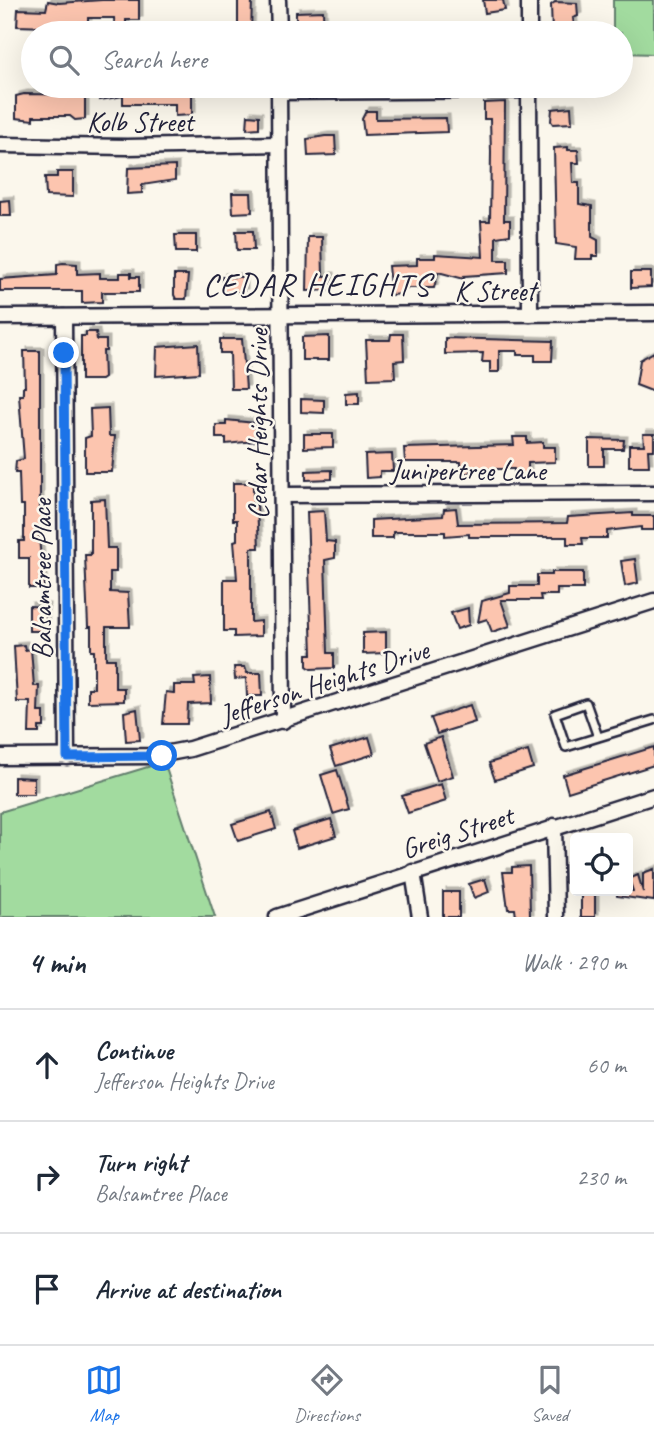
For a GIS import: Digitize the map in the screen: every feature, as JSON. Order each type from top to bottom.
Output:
[{"type":"street","points":[[278,0],[279,21]]},
{"type":"street","points":[[529,0],[529,21]]},
{"type":"street","name":"Cedar Heights Drive","points":[[279,98],[283,721]]},
{"type":"street","points":[[529,98],[530,314]]},
{"type":"street","name":"Kolb Street","points":[[0,145],[127,147],[279,144]]},
{"type":"street","name":"K Street","points":[[0,317],[654,313]]},
{"type":"street","name":"Balsamtree Place","points":[[64,317],[67,757]]},
{"type":"street","name":"Junipertree Lane","points":[[282,495],[654,492]]},
{"type":"street","name":"Jefferson Heights Drive","points":[[0,757],[162,756],[283,721],[654,601]]},
{"type":"street","name":"Greig Street","points":[[283,916],[554,826],[654,796]]},
{"type":"street","points":[[554,826],[556,917]]},
{"type":"street","points":[[413,872],[420,917]]},
{"type":"lane","points":[[598,737],[586,703],[555,713],[566,747],[654,720]]},
{"type":"green space","points":[[613,0],[654,0],[654,54],[633,53],[633,21],[613,21]]},
{"type":"green space","points":[[164,762],[215,917],[0,917],[0,812]]},
{"type":"building","points":[[139,0],[139,20],[88,18],[88,21],[21,21],[21,26],[17,26],[18,9],[46,10],[48,1],[59,3]]},
{"type":"building","points":[[238,0],[252,0],[251,21],[238,21]]},
{"type":"building","points":[[483,0],[503,0],[505,10],[485,13]]},
{"type":"building","points":[[555,2],[577,3],[578,16],[573,18],[573,21],[552,21],[551,5]]},
{"type":"building","points":[[323,11],[323,21],[296,21],[296,12]]},
{"type":"building","points":[[16,96],[85,98],[85,119],[75,120],[70,116],[33,116],[33,120],[16,118]]},
{"type":"building","points":[[123,98],[192,98],[192,115],[175,116],[175,104],[123,104]]},
{"type":"building","points":[[505,102],[504,220],[510,220],[510,235],[496,237],[496,260],[508,260],[508,273],[464,276],[464,279],[438,272],[434,288],[403,288],[402,294],[391,295],[388,266],[417,265],[417,258],[435,258],[435,254],[483,257],[481,221],[490,221],[491,152],[490,119],[484,119],[484,103]]},
{"type":"building","points":[[571,107],[572,123],[553,124],[552,109]]},
{"type":"building","points":[[366,111],[376,111],[376,119],[446,118],[447,132],[364,135],[362,119]]},
{"type":"building","points":[[248,115],[259,116],[259,128],[247,129]]},
{"type":"building","points":[[335,136],[336,155],[308,156],[307,139]]},
{"type":"building","points":[[568,147],[568,150],[578,150],[579,163],[572,163],[573,183],[579,183],[579,204],[592,206],[592,237],[598,240],[598,256],[592,256],[592,259],[575,259],[576,247],[556,244],[554,148]]},
{"type":"building","points":[[175,166],[175,180],[142,185],[142,193],[127,194],[128,168]]},
{"type":"building","points":[[57,172],[73,172],[73,197],[46,196],[45,177],[57,177]]},
{"type":"building","points":[[232,193],[251,193],[252,212],[233,213]]},
{"type":"building","points":[[10,200],[11,216],[0,216],[0,201]]},
{"type":"building","points":[[236,231],[253,231],[254,250],[237,250]]},
{"type":"building","points":[[175,235],[196,235],[196,252],[176,252]]},
{"type":"building","points":[[308,237],[322,237],[323,276],[331,276],[332,290],[307,291]]},
{"type":"building","points":[[57,264],[77,264],[77,274],[100,273],[100,278],[120,278],[120,273],[131,273],[131,277],[139,277],[139,292],[102,292],[102,302],[82,303],[82,291],[0,291],[0,279],[57,275]]},
{"type":"building","points":[[631,272],[651,272],[651,287],[631,288]]},
{"type":"building","points":[[174,275],[188,275],[186,299],[176,299],[174,295]]},
{"type":"building","points":[[222,277],[244,277],[244,292],[222,292]]},
{"type":"building","points":[[86,332],[96,332],[97,340],[106,340],[106,351],[103,351],[104,378],[101,380],[81,380],[81,336],[86,336]]},
{"type":"building","points":[[391,334],[403,334],[404,360],[394,361],[395,378],[368,379],[366,340],[390,340]]},
{"type":"building","points":[[329,336],[329,360],[302,360],[302,337]]},
{"type":"building","points":[[445,338],[553,341],[552,361],[535,361],[535,355],[517,355],[517,351],[499,351],[499,372],[490,372],[490,362],[482,362],[483,353],[445,354]]},
{"type":"building","points":[[220,339],[242,339],[246,389],[231,389],[230,353],[220,353]]},
{"type":"building","points":[[198,344],[199,373],[156,376],[157,347]]},
{"type":"building","points":[[24,351],[40,351],[40,513],[48,515],[48,527],[38,528],[44,588],[29,588],[29,558],[19,558],[19,541],[24,541],[24,505],[20,505],[19,473],[15,473],[16,461],[24,459],[19,395],[23,395],[25,387]]},
{"type":"building","points":[[654,352],[654,392],[636,385],[640,360]]},
{"type":"building","points":[[359,392],[359,404],[346,404],[346,393]]},
{"type":"building","points":[[301,399],[324,400],[324,413],[301,412]]},
{"type":"building","points":[[108,408],[109,436],[115,436],[112,472],[85,472],[85,438],[91,436],[90,409]]},
{"type":"building","points":[[226,420],[255,423],[258,436],[255,436],[255,441],[226,444],[226,438],[216,438],[216,425],[226,425]]},
{"type":"building","points":[[304,434],[333,434],[333,447],[304,448]]},
{"type":"building","points":[[643,434],[654,434],[654,450],[648,450],[649,466],[629,466],[629,445],[644,445]]},
{"type":"building","points":[[513,437],[527,437],[527,443],[543,442],[543,447],[555,447],[555,462],[528,463],[528,477],[515,478],[514,469],[470,469],[470,473],[461,473],[461,462],[405,462],[404,448],[514,445]]},
{"type":"building","points":[[589,439],[624,440],[623,449],[604,449],[604,466],[589,466]]},
{"type":"building","points":[[392,454],[393,471],[380,471],[380,477],[366,478],[365,455]]},
{"type":"building","points":[[332,470],[332,479],[306,480],[306,471]]},
{"type":"building","points":[[233,483],[253,483],[259,548],[251,548],[251,622],[261,621],[261,636],[234,637],[234,631],[224,631],[224,579],[237,579],[234,541],[237,540],[237,520],[233,520]]},
{"type":"building","points":[[105,499],[107,548],[116,548],[116,572],[110,572],[110,592],[128,593],[130,627],[106,627],[106,659],[115,659],[115,688],[124,688],[124,701],[88,702],[88,688],[94,688],[94,651],[91,651],[91,627],[88,627],[85,555],[91,555],[91,500]]},
{"type":"building","points":[[456,508],[458,524],[567,523],[568,517],[633,513],[633,516],[654,516],[654,530],[641,530],[641,527],[607,531],[607,538],[582,538],[583,544],[567,544],[567,537],[469,537],[469,534],[445,536],[445,532],[393,532],[393,538],[371,538],[371,520],[443,516],[444,509]]},
{"type":"building","points":[[324,511],[326,541],[335,542],[335,558],[325,560],[328,653],[334,653],[334,668],[311,669],[307,666],[307,654],[312,654],[307,512]]},
{"type":"building","points":[[635,559],[638,583],[625,586],[621,561]]},
{"type":"building","points":[[552,572],[583,572],[583,589],[557,589],[557,595],[540,595],[541,600],[501,600],[510,626],[492,632],[487,619],[478,622],[482,601],[510,593],[510,586],[537,586],[537,575],[552,575]]},
{"type":"building","points":[[29,606],[46,607],[45,631],[29,631]]},
{"type":"building","points":[[468,608],[469,625],[457,629],[451,613]]},
{"type":"building","points":[[386,632],[386,653],[363,654],[363,633]]},
{"type":"building","points":[[24,645],[25,650],[31,649],[34,686],[39,686],[38,712],[44,712],[44,727],[39,727],[39,733],[29,733],[30,702],[17,702],[14,646]]},
{"type":"building","points":[[234,667],[245,667],[247,673],[261,673],[262,696],[247,696],[246,678],[235,679]]},
{"type":"building","points":[[210,677],[211,703],[188,704],[187,724],[163,724],[166,692],[174,693],[174,685],[195,685],[194,678]]},
{"type":"building","points":[[470,705],[475,722],[437,734],[431,718]]},
{"type":"building","points":[[137,709],[140,740],[126,741],[124,712]]},
{"type":"building","points":[[369,737],[374,754],[336,766],[330,749]]},
{"type":"building","points":[[441,737],[453,776],[437,781],[424,743]]},
{"type":"building","points":[[654,747],[654,765],[568,792],[563,775]]},
{"type":"building","points":[[528,751],[533,768],[495,780],[489,763]]},
{"type":"building","points":[[337,770],[349,809],[333,814],[321,775]]},
{"type":"building","points":[[14,777],[34,778],[34,794],[14,794]]},
{"type":"building","points":[[441,784],[446,801],[408,813],[402,796]]},
{"type":"building","points":[[271,812],[276,829],[238,841],[232,824]]},
{"type":"building","points":[[331,819],[336,836],[297,848],[292,831]]},
{"type":"building","points":[[529,866],[530,917],[516,917],[515,909],[508,909],[503,872],[512,872],[512,867]]},
{"type":"building","points":[[654,869],[654,901],[617,896],[633,896],[633,877],[638,875],[643,892],[643,873]]},
{"type":"building","points":[[485,879],[489,892],[474,898],[469,884]]},
{"type":"building","points":[[443,892],[459,892],[459,917],[443,917]]},
{"type":"building","points":[[581,896],[595,896],[595,917],[581,917]]},
{"type":"district","name":"CEDAR HEIGHTS","points":[[317,284]]},
{"type":"route","points":[[64,353],[67,757],[162,756]]}]
